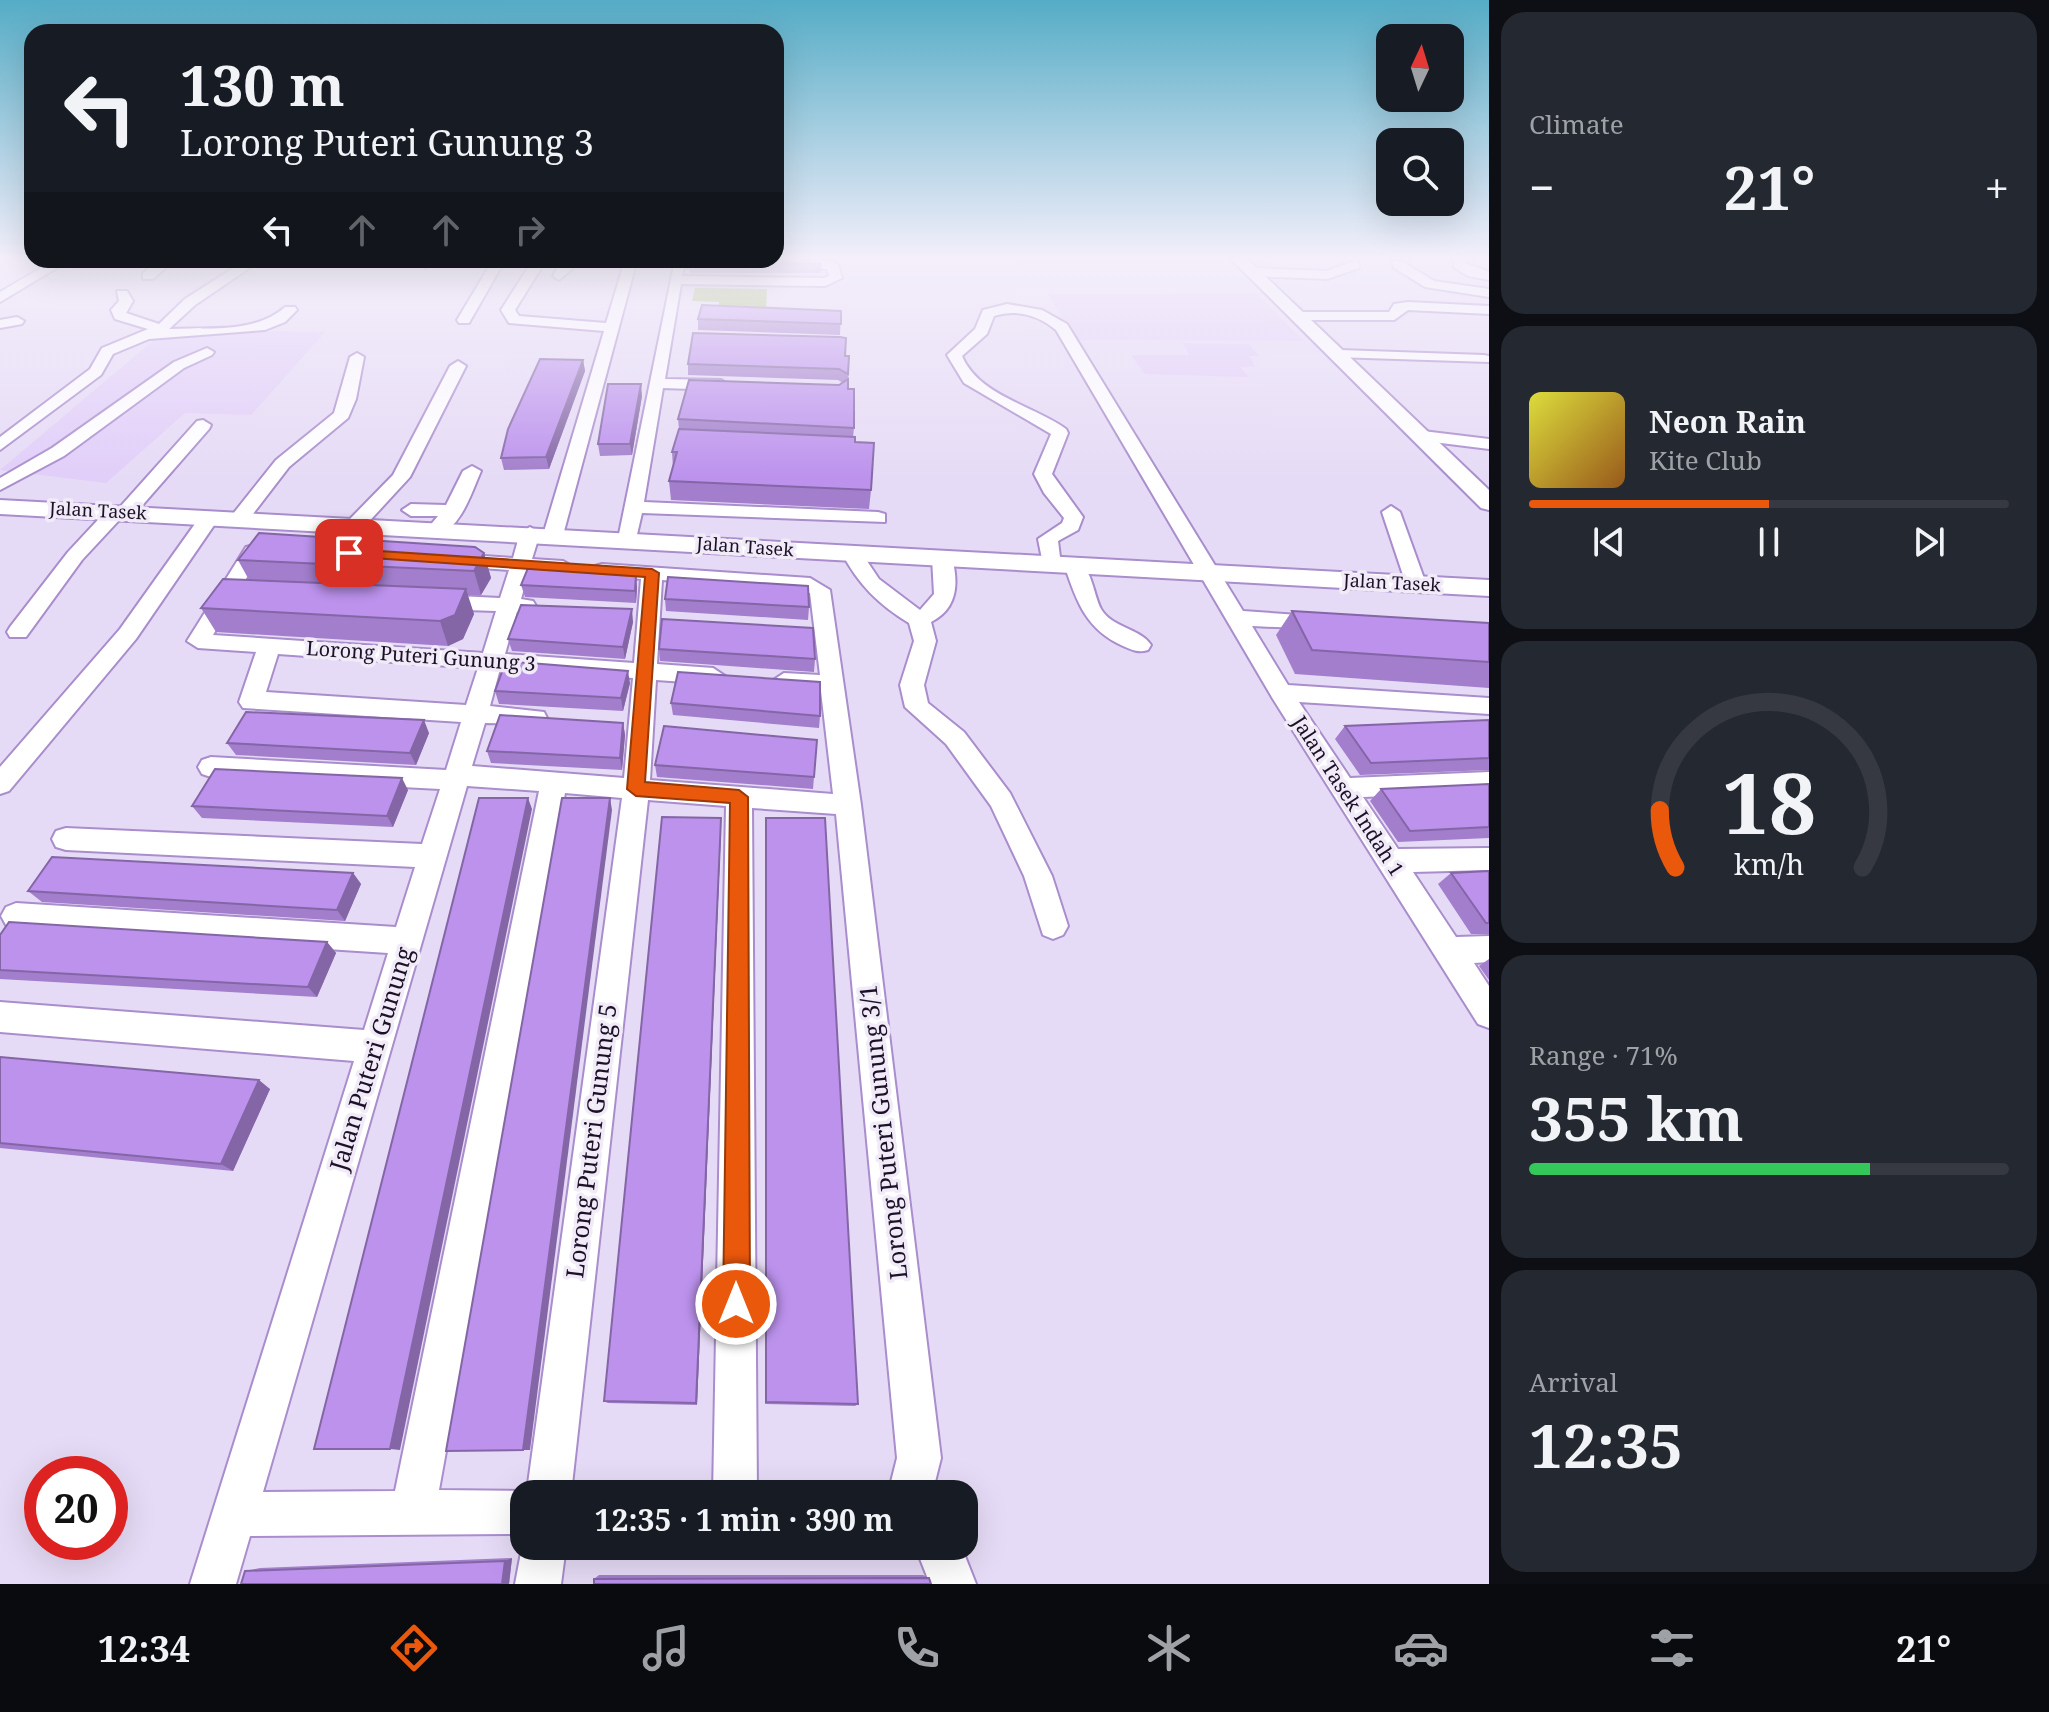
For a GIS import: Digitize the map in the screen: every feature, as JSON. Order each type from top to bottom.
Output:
[{"type":"main road","points":[[1314,331],[1489,503]]},
{"type":"main road","name":"Jalan Tasek","points":[[0,507],[356,524],[445,520],[541,534],[1213,575],[1489,588]]},
{"type":"street","points":[[0,445],[96,372],[107,351],[154,332],[173,331]]},
{"type":"street","name":"Jalan Puteri Gunung","points":[[213,1584],[491,661],[524,606],[521,565],[541,534],[613,331]]},
{"type":"street","points":[[628,539],[634,507],[656,439],[656,383],[673,331]]},
{"type":"street","name":"Jalan Tasek Indah 1","points":[[982,331],[954,355],[955,364],[972,381],[1060,433],[1043,474],[1050,489],[1074,517],[1071,526],[1048,539],[1063,566]]},
{"type":"street","name":"Jalan Tasek Indah 1","points":[[1064,331],[1281,693],[1489,1013]]},
{"type":"street","points":[[0,485],[58,452],[179,365],[207,352]]},
{"type":"street","points":[[1340,354],[1484,359]]},
{"type":"street","points":[[239,519],[263,480],[315,434],[336,422],[351,391],[350,374],[357,357]]},
{"type":"street","points":[[356,524],[401,477],[458,366]]},
{"type":"street","points":[[656,383],[732,385]]},
{"type":"street","points":[[18,632],[45,593],[105,538],[121,512],[203,425]]},
{"type":"street","points":[[1423,436],[1489,444]]},
{"type":"street","points":[[411,510],[445,520],[472,471]]},
{"type":"street","points":[[634,507],[878,518]]},
{"type":"street","points":[[1391,512],[1416,584]]},
{"type":"street","points":[[0,784],[128,634],[209,518]]},
{"type":"street","points":[[258,594],[227,593],[253,551],[264,547],[294,549]]},
{"type":"street","points":[[768,581],[773,548]]},
{"type":"street","points":[[852,553],[863,576],[880,595],[919,619],[925,641],[912,685],[917,707],[955,738],[1001,800],[1038,876],[1053,926]]},
{"type":"street","points":[[919,619],[941,604],[949,583],[942,558]]},
{"type":"street","name":"Jalan Tasek","points":[[430,559],[810,584]]},
{"type":"street","points":[[1063,566],[1096,622],[1112,634],[1140,645]]},
{"type":"street","name":"Lorong Puteri Gunung 5","points":[[551,1480],[636,789],[645,672],[643,615],[652,573]]},
{"type":"street","name":"Lorong Puteri Gunung 3/1","points":[[810,584],[820,590],[848,805],[914,1476]]},
{"type":"street","name":"Lorong Puteri Gunung 3","points":[[227,593],[198,638],[201,642],[833,684]]},
{"type":"street","points":[[414,601],[524,606]]},
{"type":"street","points":[[643,615],[677,622]]},
{"type":"street","points":[[1236,618],[1347,624]]},
{"type":"street","points":[[796,629],[825,631]]},
{"type":"street","points":[[269,646],[251,702],[260,700],[566,719]]},
{"type":"street","points":[[1281,693],[1489,706]]},
{"type":"street","points":[[611,722],[672,727]]},
{"type":"street","points":[[810,740],[840,742]]},
{"type":"street","points":[[211,767],[554,783],[848,805]]},
{"type":"street","points":[[1343,788],[1489,782]]},
{"type":"street","points":[[413,1513],[554,783]]},
{"type":"street","points":[[735,1480],[739,797]]},
{"type":"street","points":[[66,839],[433,856]]},
{"type":"street","points":[[1390,861],[1489,859]]},
{"type":"street","points":[[16,916],[407,941]]},
{"type":"street","points":[[1448,951],[1489,949]]},
{"type":"street","points":[[0,1017],[375,1047]]},
{"type":"street","points":[[234,1514],[510,1512]]},
{"type":"street","points":[[538,1584],[541,1560]]},
{"type":"street","points":[[944,1560],[953,1584]]},
{"type":"shaded area","points":[[1070,331],[1294,331],[1304,341],[1075,340]]},
{"type":"shaded area","points":[[325,332],[251,415],[185,413],[106,483],[0,470],[161,334]]},
{"type":"shaded area","points":[[1183,343],[1249,344],[1259,356],[1249,356],[1255,366],[1240,367],[1249,377],[1145,374],[1131,355],[1189,355]]},
{"type":"building","points":[[693,333],[846,338],[848,374],[839,369],[688,364]]},
{"type":"building","points":[[540,359],[583,360],[546,457],[501,458],[508,429]]},
{"type":"building","points":[[848,379],[848,389],[854,389],[854,428],[678,419],[689,380],[839,385]]},
{"type":"building","points":[[608,384],[641,384],[630,444],[598,444]]},
{"type":"building","points":[[679,429],[855,437],[855,442],[874,443],[871,490],[669,481],[677,452],[672,452]]},
{"type":"building","points":[[259,533],[475,547],[484,553],[474,571],[238,560]]},
{"type":"building","points":[[530,563],[634,570],[635,591],[521,585]]},
{"type":"building","points":[[668,577],[808,586],[809,607],[665,599]]},
{"type":"building","points":[[223,579],[466,589],[455,615],[440,621],[201,608]]},
{"type":"building","points":[[521,605],[632,609],[623,647],[508,639]]},
{"type":"building","points":[[1292,611],[1489,623],[1489,662],[1312,650]]},
{"type":"building","points":[[662,619],[813,628],[815,659],[659,649]]},
{"type":"building","points":[[506,661],[628,671],[621,698],[495,691]]},
{"type":"building","points":[[678,672],[820,682],[820,716],[671,703]]},
{"type":"building","points":[[246,712],[424,720],[410,753],[227,743]]},
{"type":"building","points":[[500,715],[623,723],[620,758],[487,751]]},
{"type":"building","points":[[1489,720],[1489,758],[1371,763],[1345,726]]},
{"type":"building","points":[[664,726],[817,740],[814,777],[655,765]]},
{"type":"building","points":[[215,769],[402,778],[387,816],[192,806]]},
{"type":"building","points":[[1489,784],[1489,827],[1410,831],[1381,789]]},
{"type":"building","points":[[479,798],[528,798],[390,1449],[314,1449]]},
{"type":"building","points":[[562,798],[610,798],[523,1450],[446,1451]]},
{"type":"building","points":[[662,817],[721,818],[696,1403],[604,1401]]},
{"type":"building","points":[[766,818],[825,818],[858,1404],[766,1402]]},
{"type":"building","points":[[52,857],[353,873],[337,910],[28,891]]},
{"type":"building","points":[[1489,871],[1489,923],[1486,923],[1451,873]]},
{"type":"building","points":[[9,922],[327,942],[308,987],[0,970],[0,935]]},
{"type":"building","points":[[0,1057],[259,1080],[221,1164],[0,1143]]},
{"type":"building","points":[[505,1561],[502,1584],[241,1584],[245,1571]]},
{"type":"building","points":[[929,1578],[931,1584],[594,1584],[594,1579]]},
{"type":"route","points":[[349,553],[652,573],[636,789],[739,797],[736,1304]]}]
